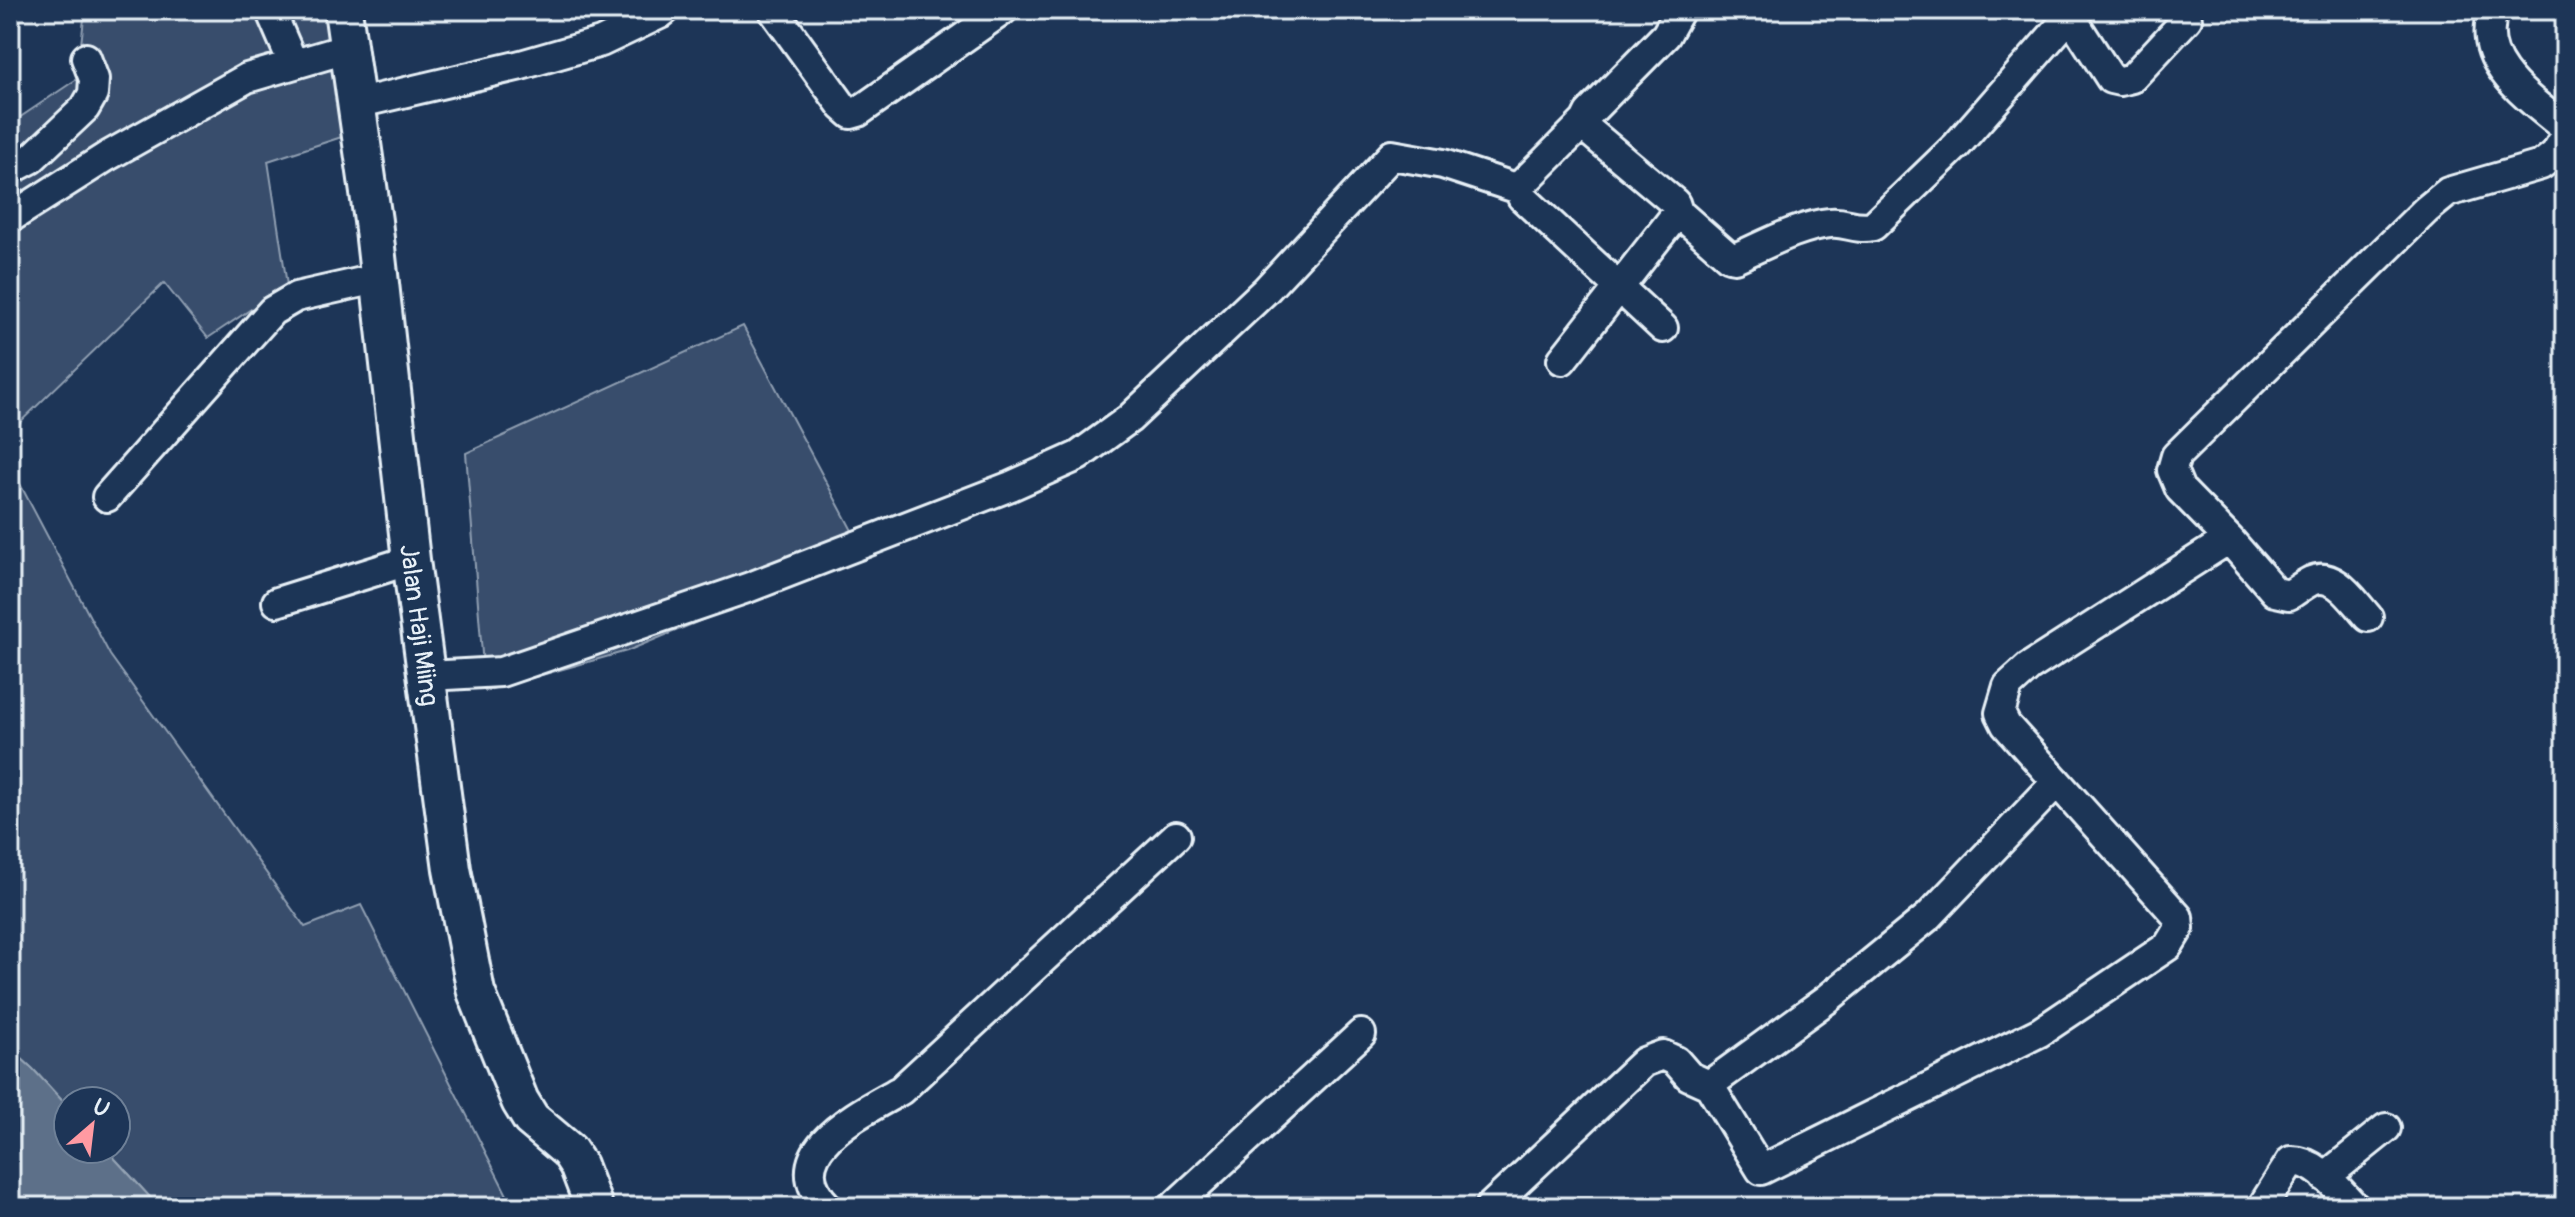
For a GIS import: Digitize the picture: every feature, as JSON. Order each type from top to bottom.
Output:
[{"type":"main road","name":"Jalan Haji Miing","points":[[343,10],[380,278],[411,560],[452,869],[476,992],[520,1101],[531,1119],[569,1151],[578,1165],[594,1207]]},
{"type":"street","points":[[270,10],[293,63]]},
{"type":"street","points":[[355,104],[521,65],[601,42],[665,10]]},
{"type":"street","points":[[773,10],[851,114],[1003,10]]},
{"type":"street","points":[[1519,189],[1666,35],[1680,10]]},
{"type":"street","points":[[2368,617],[2337,584],[2325,578],[2313,579],[2289,595],[2275,592],[2180,489],[2172,470],[2176,456],[2426,210],[2448,192],[2556,146],[2495,57],[2490,37],[2494,10]]},
{"type":"street","points":[[1585,121],[1588,130],[1675,203],[1678,212],[1729,257],[1735,258],[1806,228],[1832,222],[1860,229],[1873,226],[1957,145],[2073,14],[2111,79],[2120,81],[2132,78],[2187,19]]},
{"type":"street","points":[[10,218],[106,157],[247,78],[346,49]]},
{"type":"street","points":[[10,170],[31,159],[85,108],[93,94],[94,79],[86,58]]},
{"type":"street","points":[[428,676],[501,672],[750,587],[1011,486],[1078,456],[1129,419],[1265,291],[1392,155],[1443,164],[1519,189]]},
{"type":"street","points":[[1519,189],[1522,197],[1663,328]]},
{"type":"street","points":[[1562,360],[1678,212]]},
{"type":"street","points":[[107,497],[272,311],[296,297],[380,278]]},
{"type":"street","points":[[1490,1207],[1644,1062],[1663,1055],[1676,1061],[1689,1076],[1709,1085],[1761,1170],[2040,1032],[2168,946],[2179,928],[2178,917],[2170,905],[2054,780],[2006,725],[2000,713],[2008,686],[2029,667],[2229,539]]},
{"type":"street","points":[[277,602],[411,560]]},
{"type":"street","points":[[1709,1085],[1826,1000],[1929,916],[2053,786],[2054,780]]},
{"type":"street","points":[[828,1207],[816,1196],[809,1170],[816,1150],[850,1120],[901,1090],[1176,836]]},
{"type":"street","points":[[1173,1207],[1361,1034]]},
{"type":"street","points":[[2325,1177],[2386,1128]]},
{"type":"street","points":[[2262,1207],[2291,1161],[2303,1161],[2325,1177],[2355,1207]]},
{"type":"shaded area","points":[[85,10],[342,10],[357,132],[268,161],[287,285],[208,338],[164,283],[10,432],[10,124],[77,79]]},
{"type":"shaded area","points":[[743,326],[864,553],[627,651],[485,691],[466,453]]},
{"type":"shaded area","points":[[10,465],[110,655],[305,927],[361,905],[508,1197],[504,1207],[159,1207],[121,1165],[132,1165],[132,1085],[52,1085],[52,1090],[10,1048]]},
{"type":"shaded area","points":[[10,1048],[52,1090],[52,1165],[121,1165],[159,1207],[10,1207]]}]
